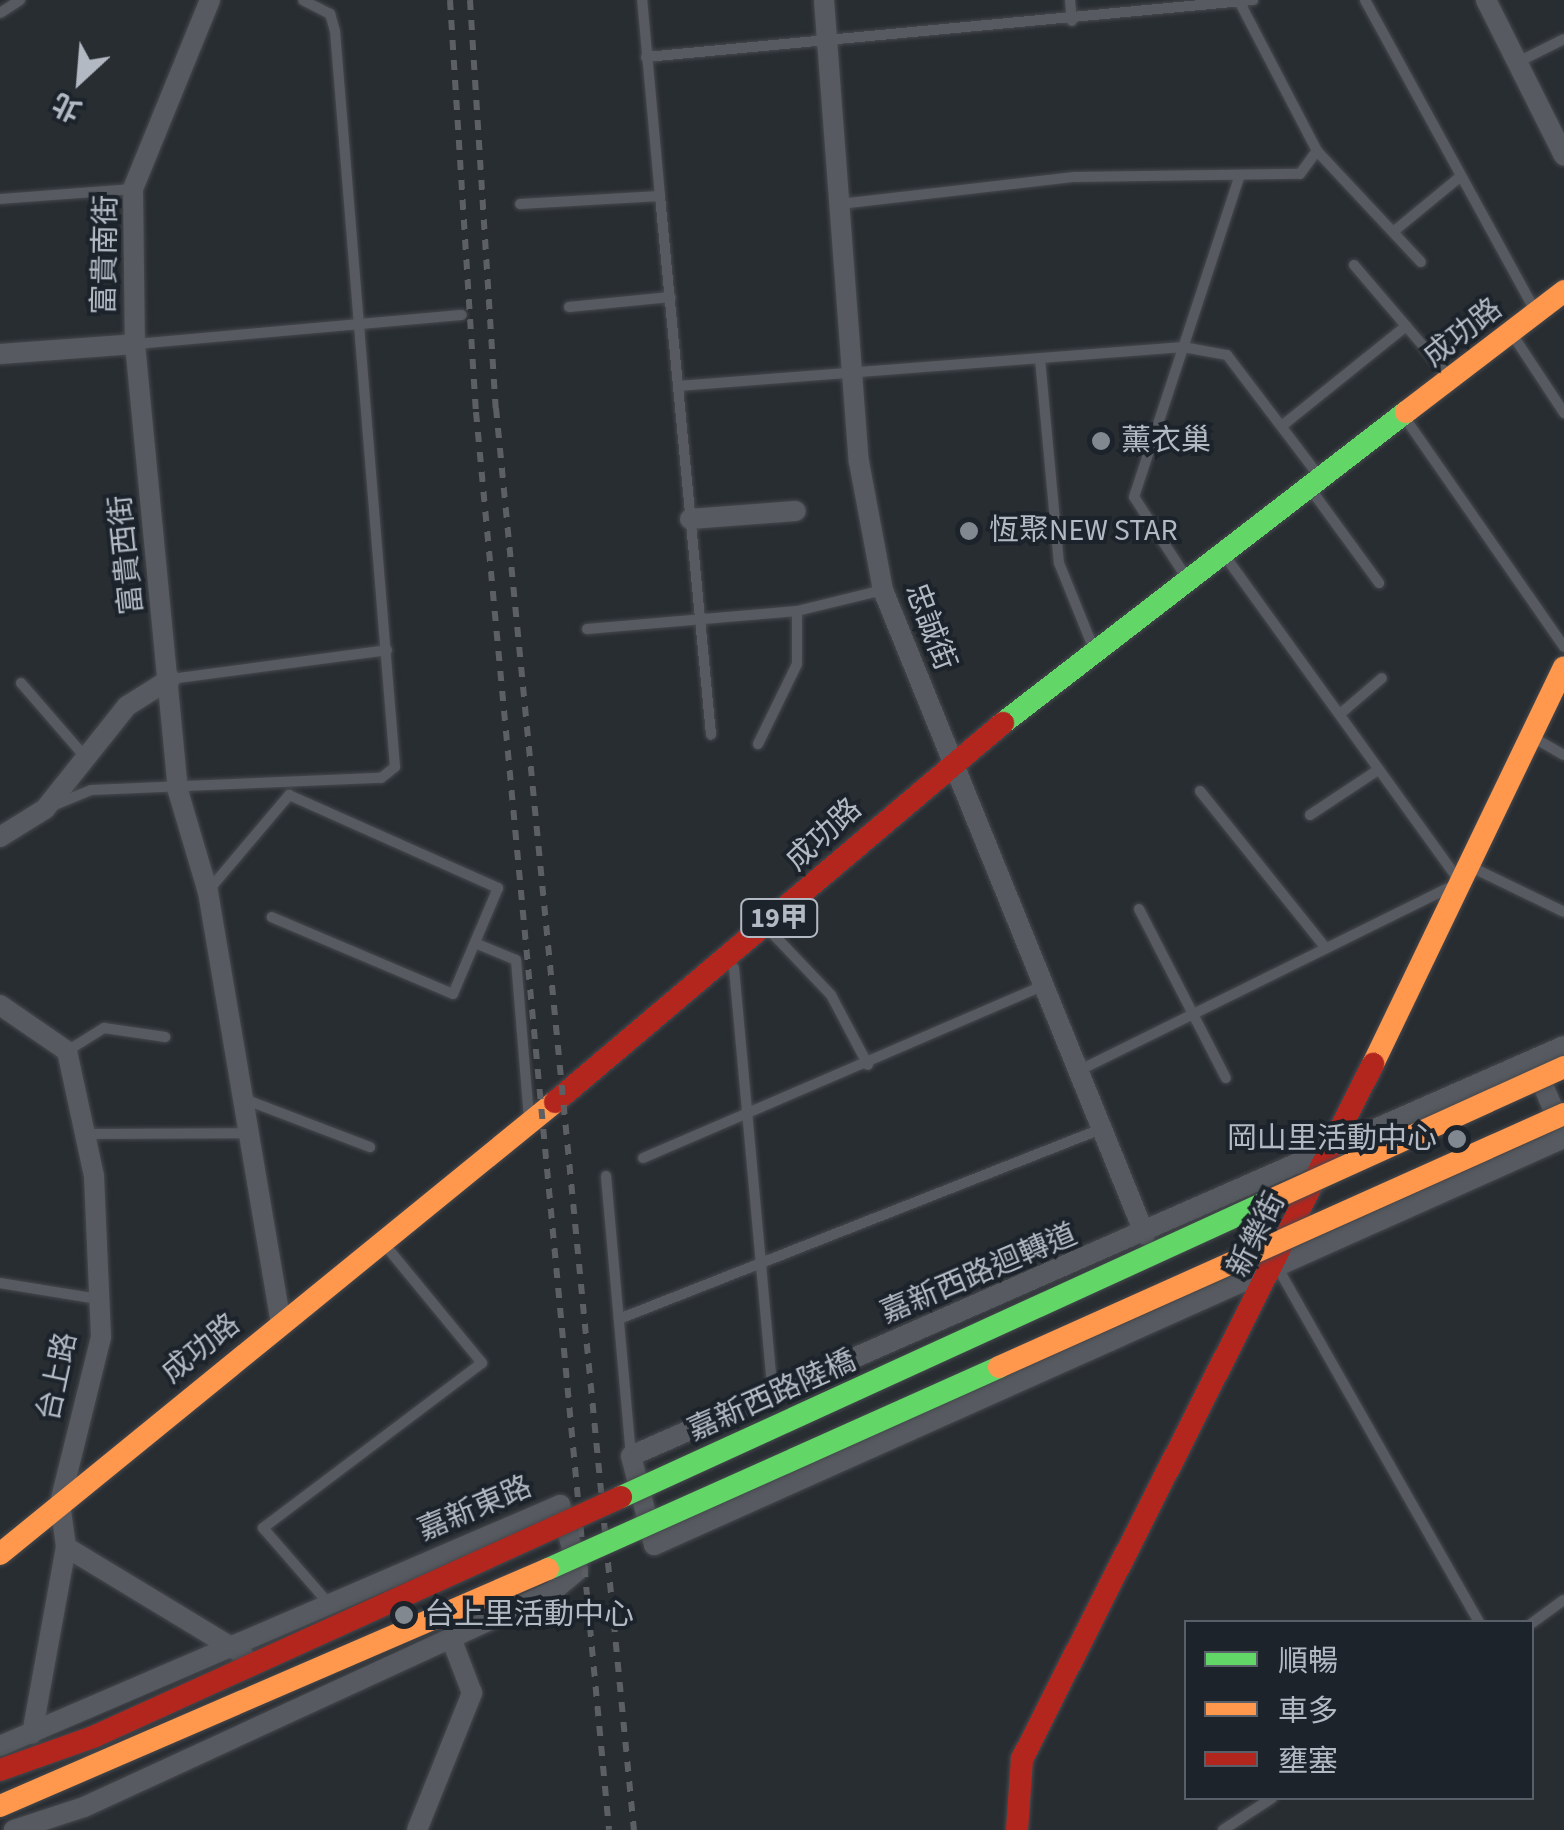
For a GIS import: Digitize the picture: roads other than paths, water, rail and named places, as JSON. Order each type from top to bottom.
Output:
[{"type":"street","name":"富貴南街","points":[[135,344],[133,189],[210,0]]},
{"type":"street","name":"忠誠街","points":[[824,0],[852,376],[882,590],[1041,987],[1146,1235]]},
{"type":"street","points":[[1486,0],[1564,156]]},
{"type":"street","name":"成功路","points":[[5,1544],[60,1504],[768,929],[950,763],[1317,485],[1564,291]]},
{"type":"street","points":[[0,354],[135,344]]},
{"type":"street","name":"富貴西街","points":[[135,344],[178,791],[208,892],[281,1323]]},
{"type":"street","points":[[690,518],[796,511]]},
{"type":"street","name":"新樂街","points":[[1017,1830],[1022,1759],[1276,1265],[1564,668]]},
{"type":"street","points":[[0,836],[45,809],[127,706],[170,680]]},
{"type":"street","points":[[0,1005],[67,1051]]},
{"type":"street","name":"嘉新西路迴轉道","points":[[631,1456],[1146,1235],[1564,1046]]},
{"type":"street","name":"台上路","points":[[32,1734],[66,1546],[60,1504],[100,1336],[94,1176],[67,1051]]},
{"type":"street","points":[[631,1456],[654,1545],[1564,1136],[1532,1060]]},
{"type":"street","name":"嘉新西路陸橋","points":[[0,1770],[92,1737],[1564,1068]]},
{"type":"street","name":"嘉新西路陸橋","points":[[0,1806],[56,1789],[1564,1114]]},
{"type":"street","name":"嘉新東路","points":[[0,1746],[240,1648],[560,1504],[578,1570],[553,1591],[273,1720],[18,1830]]},
{"type":"street","points":[[66,1546],[240,1648],[273,1720]]},
{"type":"street","points":[[417,1830],[472,1693],[452,1638]]},
{"type":"lane","points":[[0,13],[20,0]]},
{"type":"lane","points":[[45,809],[90,790],[178,791],[381,778],[398,754],[335,31],[330,14],[303,0]]},
{"type":"lane","points":[[642,0],[711,735]]},
{"type":"lane","points":[[1070,0],[1072,21]]},
{"type":"lane","points":[[646,58],[1072,21],[1253,0]]},
{"type":"lane","points":[[1364,0],[1537,314]]},
{"type":"lane","points":[[1240,3],[1318,152],[1421,262]]},
{"type":"lane","points":[[1517,63],[1564,39]]},
{"type":"lane","points":[[840,204],[1074,177],[1300,174],[1318,152]]},
{"type":"lane","points":[[1190,582],[1134,497],[1240,175]]},
{"type":"lane","points":[[1393,232],[1461,176]]},
{"type":"lane","points":[[0,199],[133,189]]},
{"type":"lane","points":[[520,204],[660,196]]},
{"type":"lane","points":[[1354,265],[1452,380]]},
{"type":"lane","points":[[569,306],[671,296]]},
{"type":"lane","points":[[135,344],[462,314]]},
{"type":"lane","points":[[1283,425],[1406,326]]},
{"type":"lane","points":[[1512,334],[1564,412]]},
{"type":"lane","points":[[678,386],[852,376],[1183,347],[1228,355],[1283,425],[1379,583]]},
{"type":"lane","points":[[1040,359],[1059,563],[1096,653]]},
{"type":"lane","points":[[1404,416],[1564,647]]},
{"type":"lane","points":[[1224,556],[1378,770],[1464,874],[1564,912]]},
{"type":"lane","points":[[586,629],[796,611],[882,590]]},
{"type":"lane","points":[[758,744],[798,664],[796,611]]},
{"type":"lane","points":[[170,680],[387,650]]},
{"type":"lane","points":[[1340,714],[1382,678]]},
{"type":"lane","points":[[21,683],[85,758]]},
{"type":"lane","points":[[1531,736],[1564,755]]},
{"type":"lane","points":[[1310,815],[1378,770]]},
{"type":"lane","points":[[1200,791],[1326,948]]},
{"type":"lane","points":[[208,892],[290,796],[494,880],[475,943],[446,993],[272,916]]},
{"type":"lane","points":[[1077,1072],[1326,948],[1464,874]]},
{"type":"lane","points":[[1139,910],[1226,1078]]},
{"type":"lane","points":[[768,929],[831,995],[868,1065]]},
{"type":"lane","points":[[475,943],[516,960],[530,1123]]},
{"type":"lane","points":[[733,957],[773,1395]]},
{"type":"lane","points":[[642,1158],[868,1065],[1041,987]]},
{"type":"lane","points":[[67,1051],[104,1028],[166,1037]]},
{"type":"lane","points":[[243,1099],[370,1147]]},
{"type":"lane","points":[[619,1318],[760,1259],[1102,1129]]},
{"type":"lane","points":[[83,1134],[249,1133]]},
{"type":"lane","points":[[606,1176],[631,1456]]},
{"type":"lane","points":[[331,1606],[263,1528],[482,1363],[382,1240]]},
{"type":"lane","points":[[1276,1265],[1478,1620]]},
{"type":"lane","points":[[0,1283],[99,1299]]},
{"type":"lane","points":[[1534,1621],[1564,1600]]},
{"type":"lane","points":[[1224,1830],[1269,1800]]},
{"type":"railway","points":[[450,0],[476,412],[609,1830]]},
{"type":"railway","points":[[470,0],[496,408],[634,1830]]},
{"type":"place","name":"薰衣巢","points":[[1101,441]]},
{"type":"place","name":"恆聚NEW STAR","points":[[969,531]]},
{"type":"place","name":"岡山里活動中心","points":[[1457,1139]]},
{"type":"place","name":"台上里活動中心","points":[[404,1615]]}]
